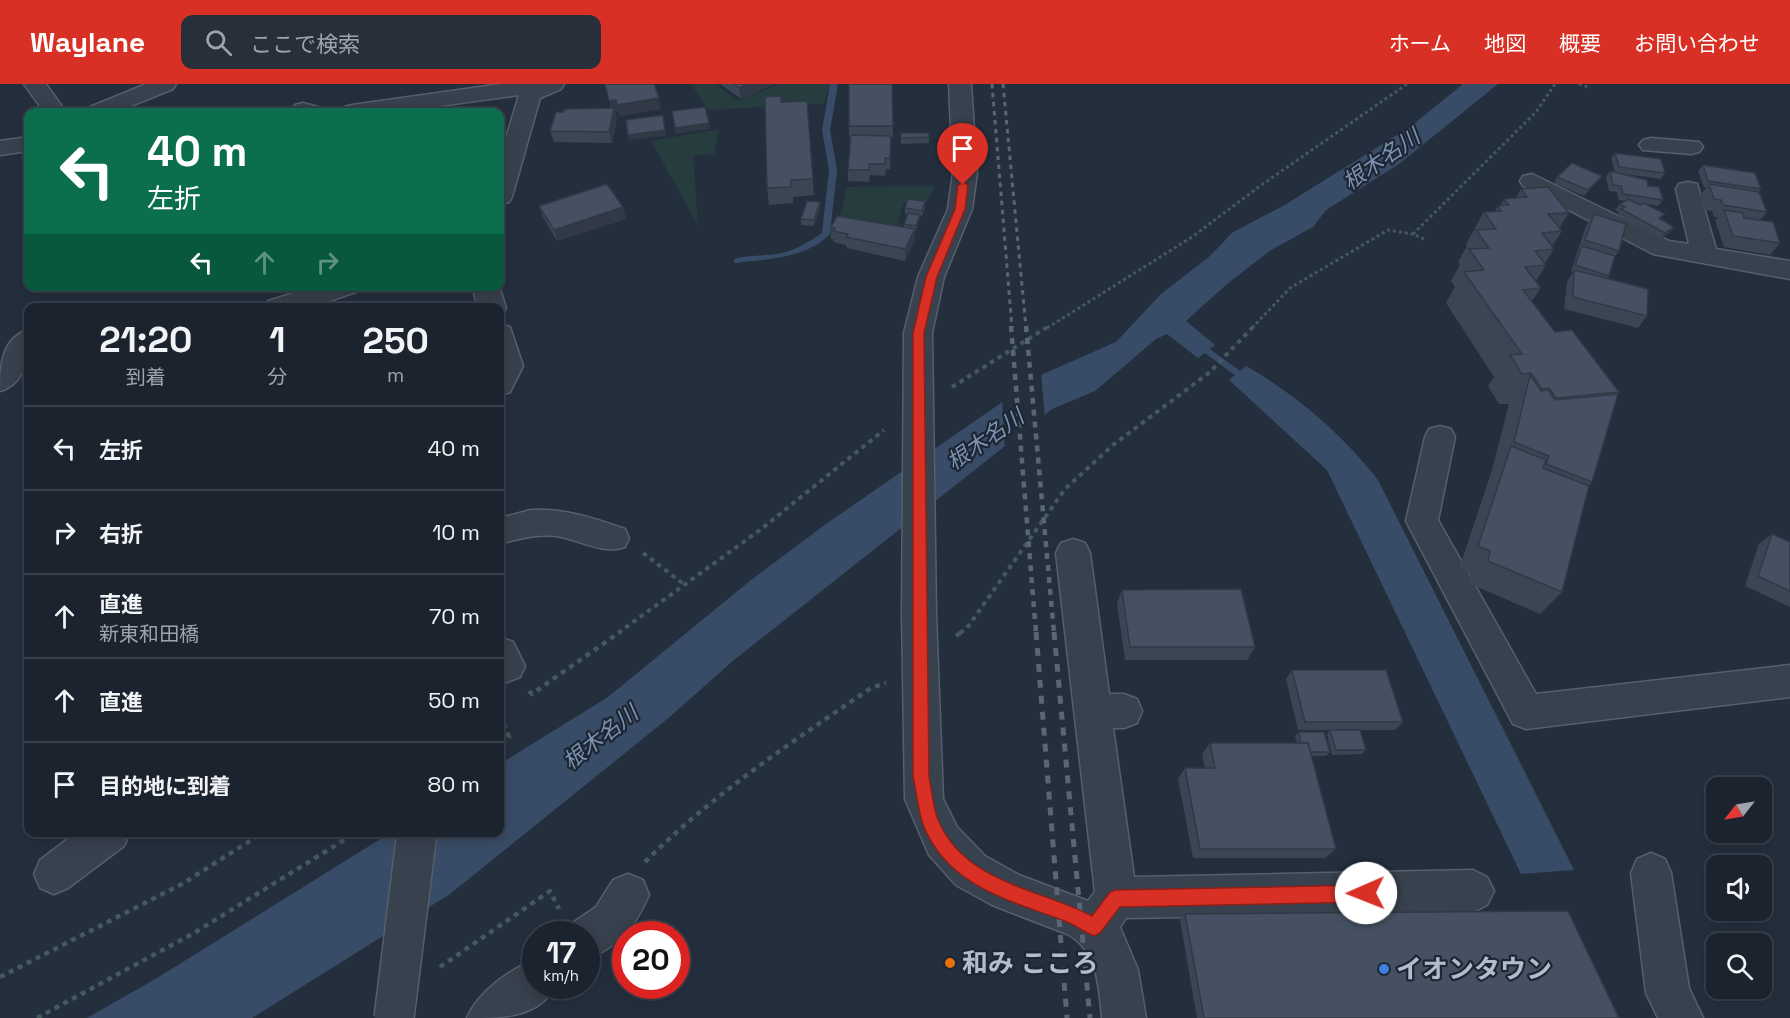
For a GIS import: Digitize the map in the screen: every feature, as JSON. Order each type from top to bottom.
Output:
[{"type":"street","points":[[35,84],[52,108]]},
{"type":"street","points":[[108,108],[165,84]]},
{"type":"street","points":[[960,84],[965,173],[958,215],[937,261],[918,333],[919,614],[924,799],[931,824],[944,845],[962,863],[997,889],[1072,915],[1473,891]]},
{"type":"street","points":[[370,108],[444,92],[545,87]]},
{"type":"street","points":[[504,183],[530,94],[545,87]]},
{"type":"street","points":[[0,148],[24,145]]},
{"type":"street","points":[[1651,145],[1690,147]]},
{"type":"street","points":[[1532,181],[1662,249],[1790,270]]},
{"type":"street","points":[[1688,189],[1705,256]]},
{"type":"street","points":[[294,303],[331,291]]},
{"type":"street","points":[[0,334],[24,335]]},
{"type":"street","points":[[0,381],[24,346]]},
{"type":"street","points":[[504,348],[509,366],[504,377]]},
{"type":"street","points":[[1440,438],[1422,521],[1526,712],[1790,681]]},
{"type":"street","points":[[504,529],[521,523],[540,520],[568,524],[613,538]]},
{"type":"street","points":[[1073,553],[1109,711],[1105,913],[1124,1018]]},
{"type":"street","points":[[54,874],[103,837]]},
{"type":"street","points":[[394,1018],[416,837]]},
{"type":"street","points":[[1651,873],[1668,993],[1681,1018]]},
{"type":"street","points":[[600,929],[611,922],[628,895]]},
{"type":"street","points":[[489,1018],[522,991]]},
{"type":"path","points":[[917,400],[938,395],[956,385],[1182,243],[1407,84]]},
{"type":"path","points":[[1413,234],[1536,112],[1555,84]]},
{"type":"path","points":[[1579,84],[1588,87]]},
{"type":"path","points":[[628,895],[638,871],[672,833],[760,765],[871,688],[895,681],[920,657],[944,645],[967,628],[1065,489],[1113,445],[1210,372],[1290,288],[1388,230],[1413,234],[1424,239]]},
{"type":"path","points":[[504,660],[532,694],[792,505],[853,452],[890,426]]},
{"type":"path","points":[[613,538],[634,546],[685,585]]},
{"type":"path","points":[[504,724],[509,737],[504,741]]},
{"type":"path","points":[[0,977],[182,884],[256,837]]},
{"type":"path","points":[[37,1018],[194,933],[349,837]]},
{"type":"path","points":[[435,971],[550,891]]},
{"type":"green space","points":[[691,84],[716,84],[738,101],[779,84],[830,84],[824,104],[708,110]]},
{"type":"green space","points":[[719,129],[714,154],[693,156],[698,225],[651,141]]},
{"type":"green space","points":[[935,186],[926,203],[904,202],[897,227],[838,224],[847,187]]},
{"type":"water","name":"根木名川","points":[[1463,84],[1498,84],[1399,164],[1326,210],[1313,227],[1271,250],[1227,284],[1186,321],[1215,345],[1198,358],[1167,334],[1156,339],[1095,391],[1052,409],[734,660],[666,720],[450,894],[252,1018],[87,1018],[157,978],[384,837],[504,837],[504,762],[608,697],[751,580],[826,524],[1043,374],[1116,342],[1161,294],[1210,256],[1233,232],[1283,206],[1410,127]]},
{"type":"water","points":[[1246,366],[1265,377],[1318,417],[1334,431],[1378,480],[1574,870],[1521,874],[1327,470],[1229,380]]},
{"type":"pier","points":[[1041,372],[1045,419],[1005,451],[1002,399]]},
{"type":"building","points":[[605,84],[654,84],[659,98],[617,105],[616,100],[609,101]]},
{"type":"building","points":[[734,84],[748,84],[739,88]]},
{"type":"building","points":[[849,84],[892,84],[893,126],[849,126]]},
{"type":"building","points":[[781,96],[781,102],[807,101],[813,179],[791,180],[791,187],[767,188],[765,97]]},
{"type":"building","points":[[705,107],[709,123],[675,128],[672,111]]},
{"type":"building","points":[[614,108],[609,132],[550,131],[556,112],[564,112],[564,109]]},
{"type":"building","points":[[663,115],[665,130],[628,135],[626,120]]},
{"type":"building","points":[[901,133],[929,133],[929,137],[901,138]]},
{"type":"building","points":[[851,135],[891,136],[890,158],[885,158],[885,164],[869,164],[869,170],[848,170]]},
{"type":"building","points":[[1615,153],[1661,159],[1665,173],[1619,167]]},
{"type":"building","points":[[1572,163],[1602,176],[1588,190],[1557,177]]},
{"type":"building","points":[[1703,165],[1755,173],[1761,189],[1708,181]]},
{"type":"building","points":[[1610,171],[1647,180],[1648,186],[1659,187],[1663,200],[1623,194],[1621,186],[1613,185]]},
{"type":"building","points":[[607,184],[623,207],[554,230],[539,206]]},
{"type":"building","points":[[1709,184],[1759,192],[1767,212],[1723,205],[1721,200],[1714,199]]},
{"type":"building","points":[[1548,187],[1569,213],[1548,214],[1562,231],[1542,233],[1554,249],[1535,251],[1546,265],[1525,267],[1541,288],[1523,290],[1555,332],[1572,330],[1619,392],[1556,398],[1549,388],[1542,389],[1531,373],[1522,374],[1510,355],[1522,354],[1464,272],[1484,270],[1469,249],[1489,248],[1476,230],[1496,229],[1484,212],[1501,211],[1498,206],[1509,205],[1504,199],[1527,197],[1521,189]]},
{"type":"building","points":[[908,199],[925,201],[922,211],[905,208]]},
{"type":"building","points":[[1628,199],[1640,205],[1644,203],[1665,214],[1659,218],[1674,227],[1665,233],[1621,209],[1625,207],[1620,204]]},
{"type":"building","points":[[807,201],[820,202],[814,220],[801,219]]},
{"type":"building","points":[[1724,210],[1743,213],[1744,218],[1773,222],[1780,243],[1733,236]]},
{"type":"building","points":[[908,213],[920,215],[916,226],[904,224]]},
{"type":"building","points":[[1594,214],[1626,224],[1619,251],[1585,240]]},
{"type":"building","points":[[837,216],[915,229],[905,249],[846,237],[848,234],[833,231],[835,228],[831,227]]},
{"type":"building","points":[[1582,246],[1615,256],[1609,276],[1575,265]]},
{"type":"building","points":[[1574,270],[1648,289],[1647,316],[1573,297]]},
{"type":"building","points":[[1530,375],[1541,391],[1548,390],[1555,400],[1618,394],[1592,482],[1546,464],[1549,456],[1514,442]]},
{"type":"building","points":[[1511,446],[1546,460],[1543,468],[1589,486],[1562,592],[1488,561],[1490,551],[1478,546]]},
{"type":"building","points":[[1772,534],[1790,542],[1790,591],[1758,576]]},
{"type":"building","points":[[1241,589],[1255,647],[1130,647],[1122,590]]},
{"type":"building","points":[[1292,670],[1386,670],[1403,722],[1305,722]]},
{"type":"building","points":[[1330,730],[1360,730],[1366,750],[1336,750]]},
{"type":"building","points":[[1299,732],[1324,732],[1330,752],[1310,752],[1308,743],[1301,743]]},
{"type":"building","points":[[1210,743],[1308,743],[1336,849],[1200,849],[1185,768],[1215,768]]},
{"type":"building","name":"イオンタウン","points":[[1568,911],[1619,1018],[1204,1018],[1185,914]]},
{"type":"waterway","points":[[737,261],[789,254],[826,234],[833,170],[826,130],[834,84]]},
{"type":"waterway","points":[[1197,343],[1247,380]]},
{"type":"railway","points":[[992,84],[1012,328]]},
{"type":"railway","points":[[1003,84],[1026,328]]},
{"type":"railway","points":[[1011,326],[1036,633]]},
{"type":"railway","points":[[1026,326],[1054,633]]},
{"type":"railway","points":[[1036,632],[1067,1018]]},
{"type":"railway","points":[[1054,632],[1090,1018]]},
{"type":"place","name":"和み こころ","points":[[950,963]]},
{"type":"place","name":"イオンタウン","points":[[1384,969]]},
{"type":"route","points":[[963,185],[960,209],[931,277],[918,333],[921,777],[931,824],[944,845],[962,863],[997,889],[1072,915],[1094,927],[1109,911],[1116,898],[1366,893]]}]
